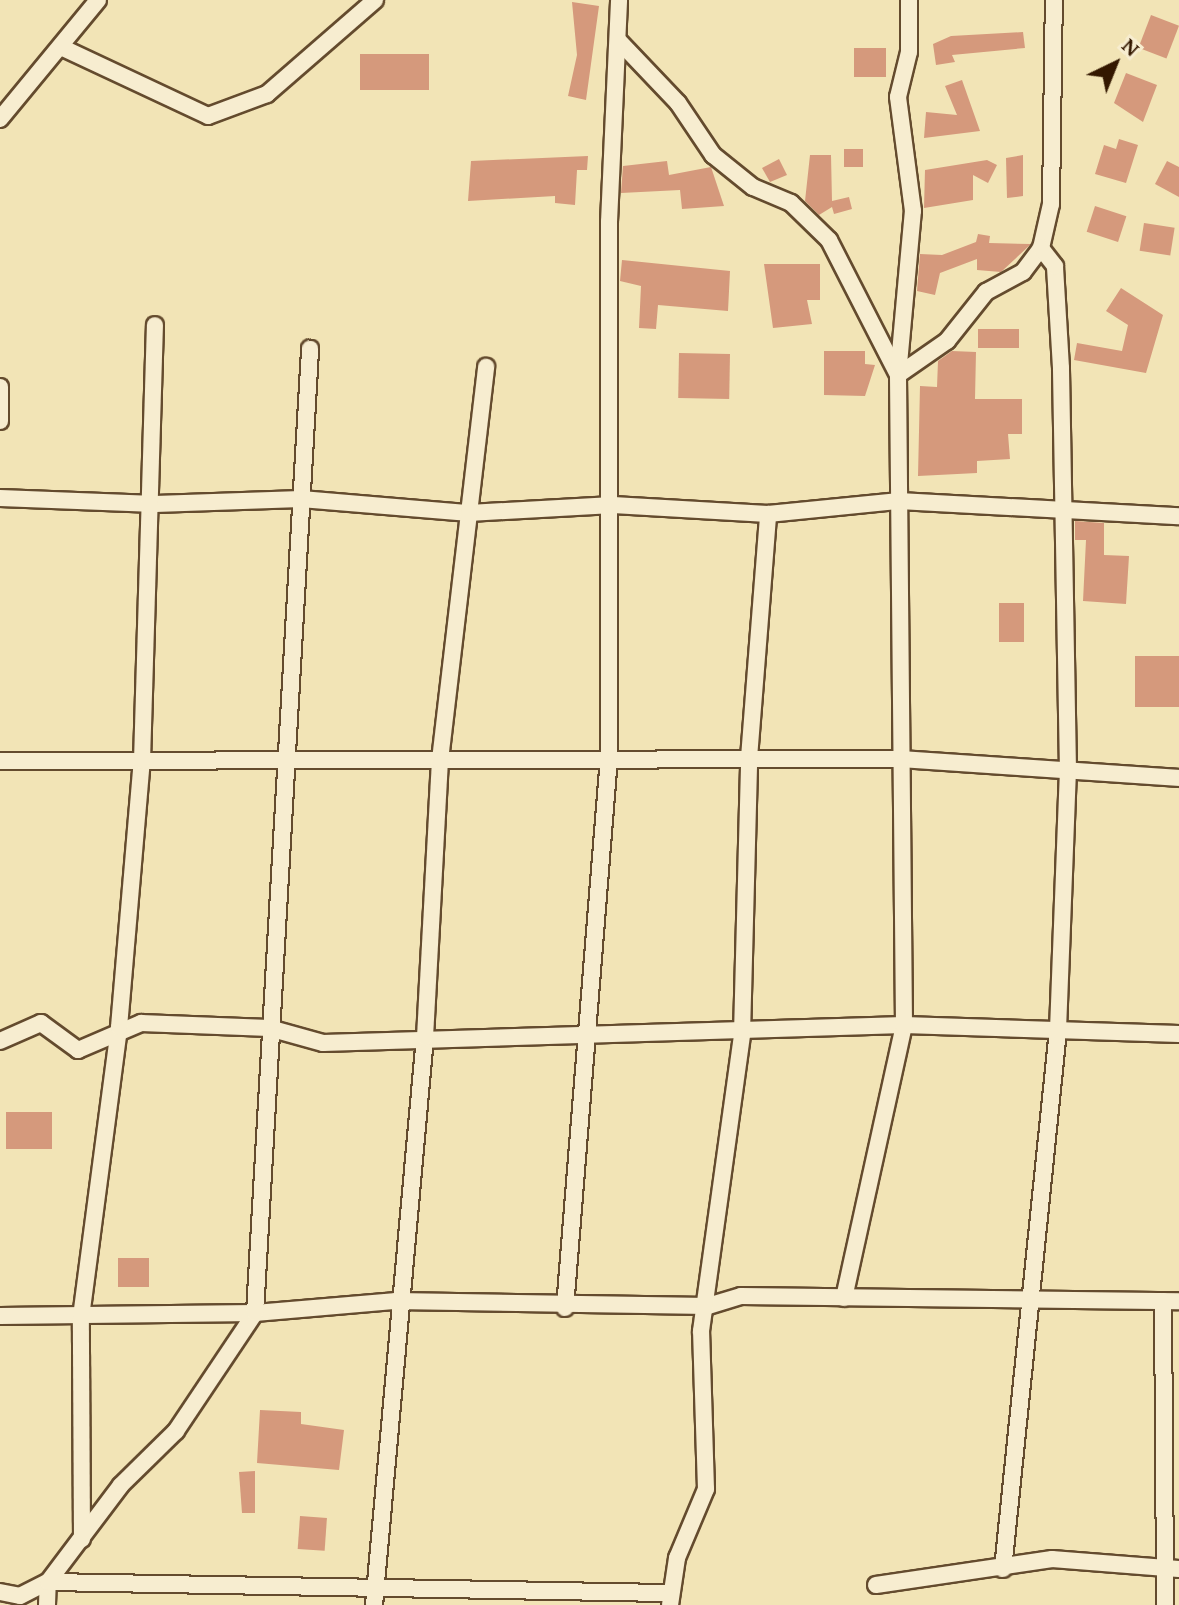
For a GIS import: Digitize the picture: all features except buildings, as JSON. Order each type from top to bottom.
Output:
[{"type":"street","points":[[0,119],[63,48],[98,0]]},
{"type":"street","points":[[63,48],[208,116],[267,94],[375,0]]},
{"type":"street","points":[[565,1308],[583,1040],[609,757],[613,505],[609,222],[619,0]]},
{"type":"street","points":[[844,1298],[904,1025],[898,375],[913,211],[898,97],[909,52],[909,0]]},
{"type":"street","points":[[898,375],[947,341],[986,292],[1023,272],[1041,248],[1051,204],[1054,0]]},
{"type":"street","points":[[618,40],[678,103],[713,155],[753,187],[791,203],[829,240],[898,375]]},
{"type":"street","points":[[1003,1569],[1027,1300],[1058,1030],[1068,771],[1055,266],[1041,248]]},
{"type":"street","points":[[82,1539],[81,1317],[119,1027],[142,761],[143,577],[155,504],[155,325]]},
{"type":"street","points":[[0,1592],[20,1596],[48,1582],[121,1485],[176,1431],[255,1313],[269,1028],[290,760],[310,349]]},
{"type":"street","points":[[373,1597],[396,1301],[425,1037],[440,760],[486,367]]},
{"type":"street","points":[[0,387],[0,421]]},
{"type":"street","points":[[0,498],[155,504],[301,499],[469,513],[613,505],[768,514],[899,501],[1059,507],[1179,516]]},
{"type":"street","points":[[48,1582],[373,1597],[669,1599],[706,1489],[701,1331],[708,1306],[742,1034],[749,758],[768,514]]},
{"type":"street","points":[[0,761],[609,757],[901,759],[1179,778]]},
{"type":"street","points":[[0,1041],[41,1023],[78,1050],[119,1027],[269,1028],[323,1043],[425,1037],[583,1040],[904,1025],[1179,1034]]},
{"type":"street","points":[[0,1316],[255,1313],[396,1301],[565,1308],[708,1306],[741,1296],[1171,1301],[1171,1569],[1165,1605]]},
{"type":"street","points":[[876,1585],[1003,1569],[1052,1559],[1171,1569]]},
{"type":"street","points":[[47,1605],[48,1582]]}]
